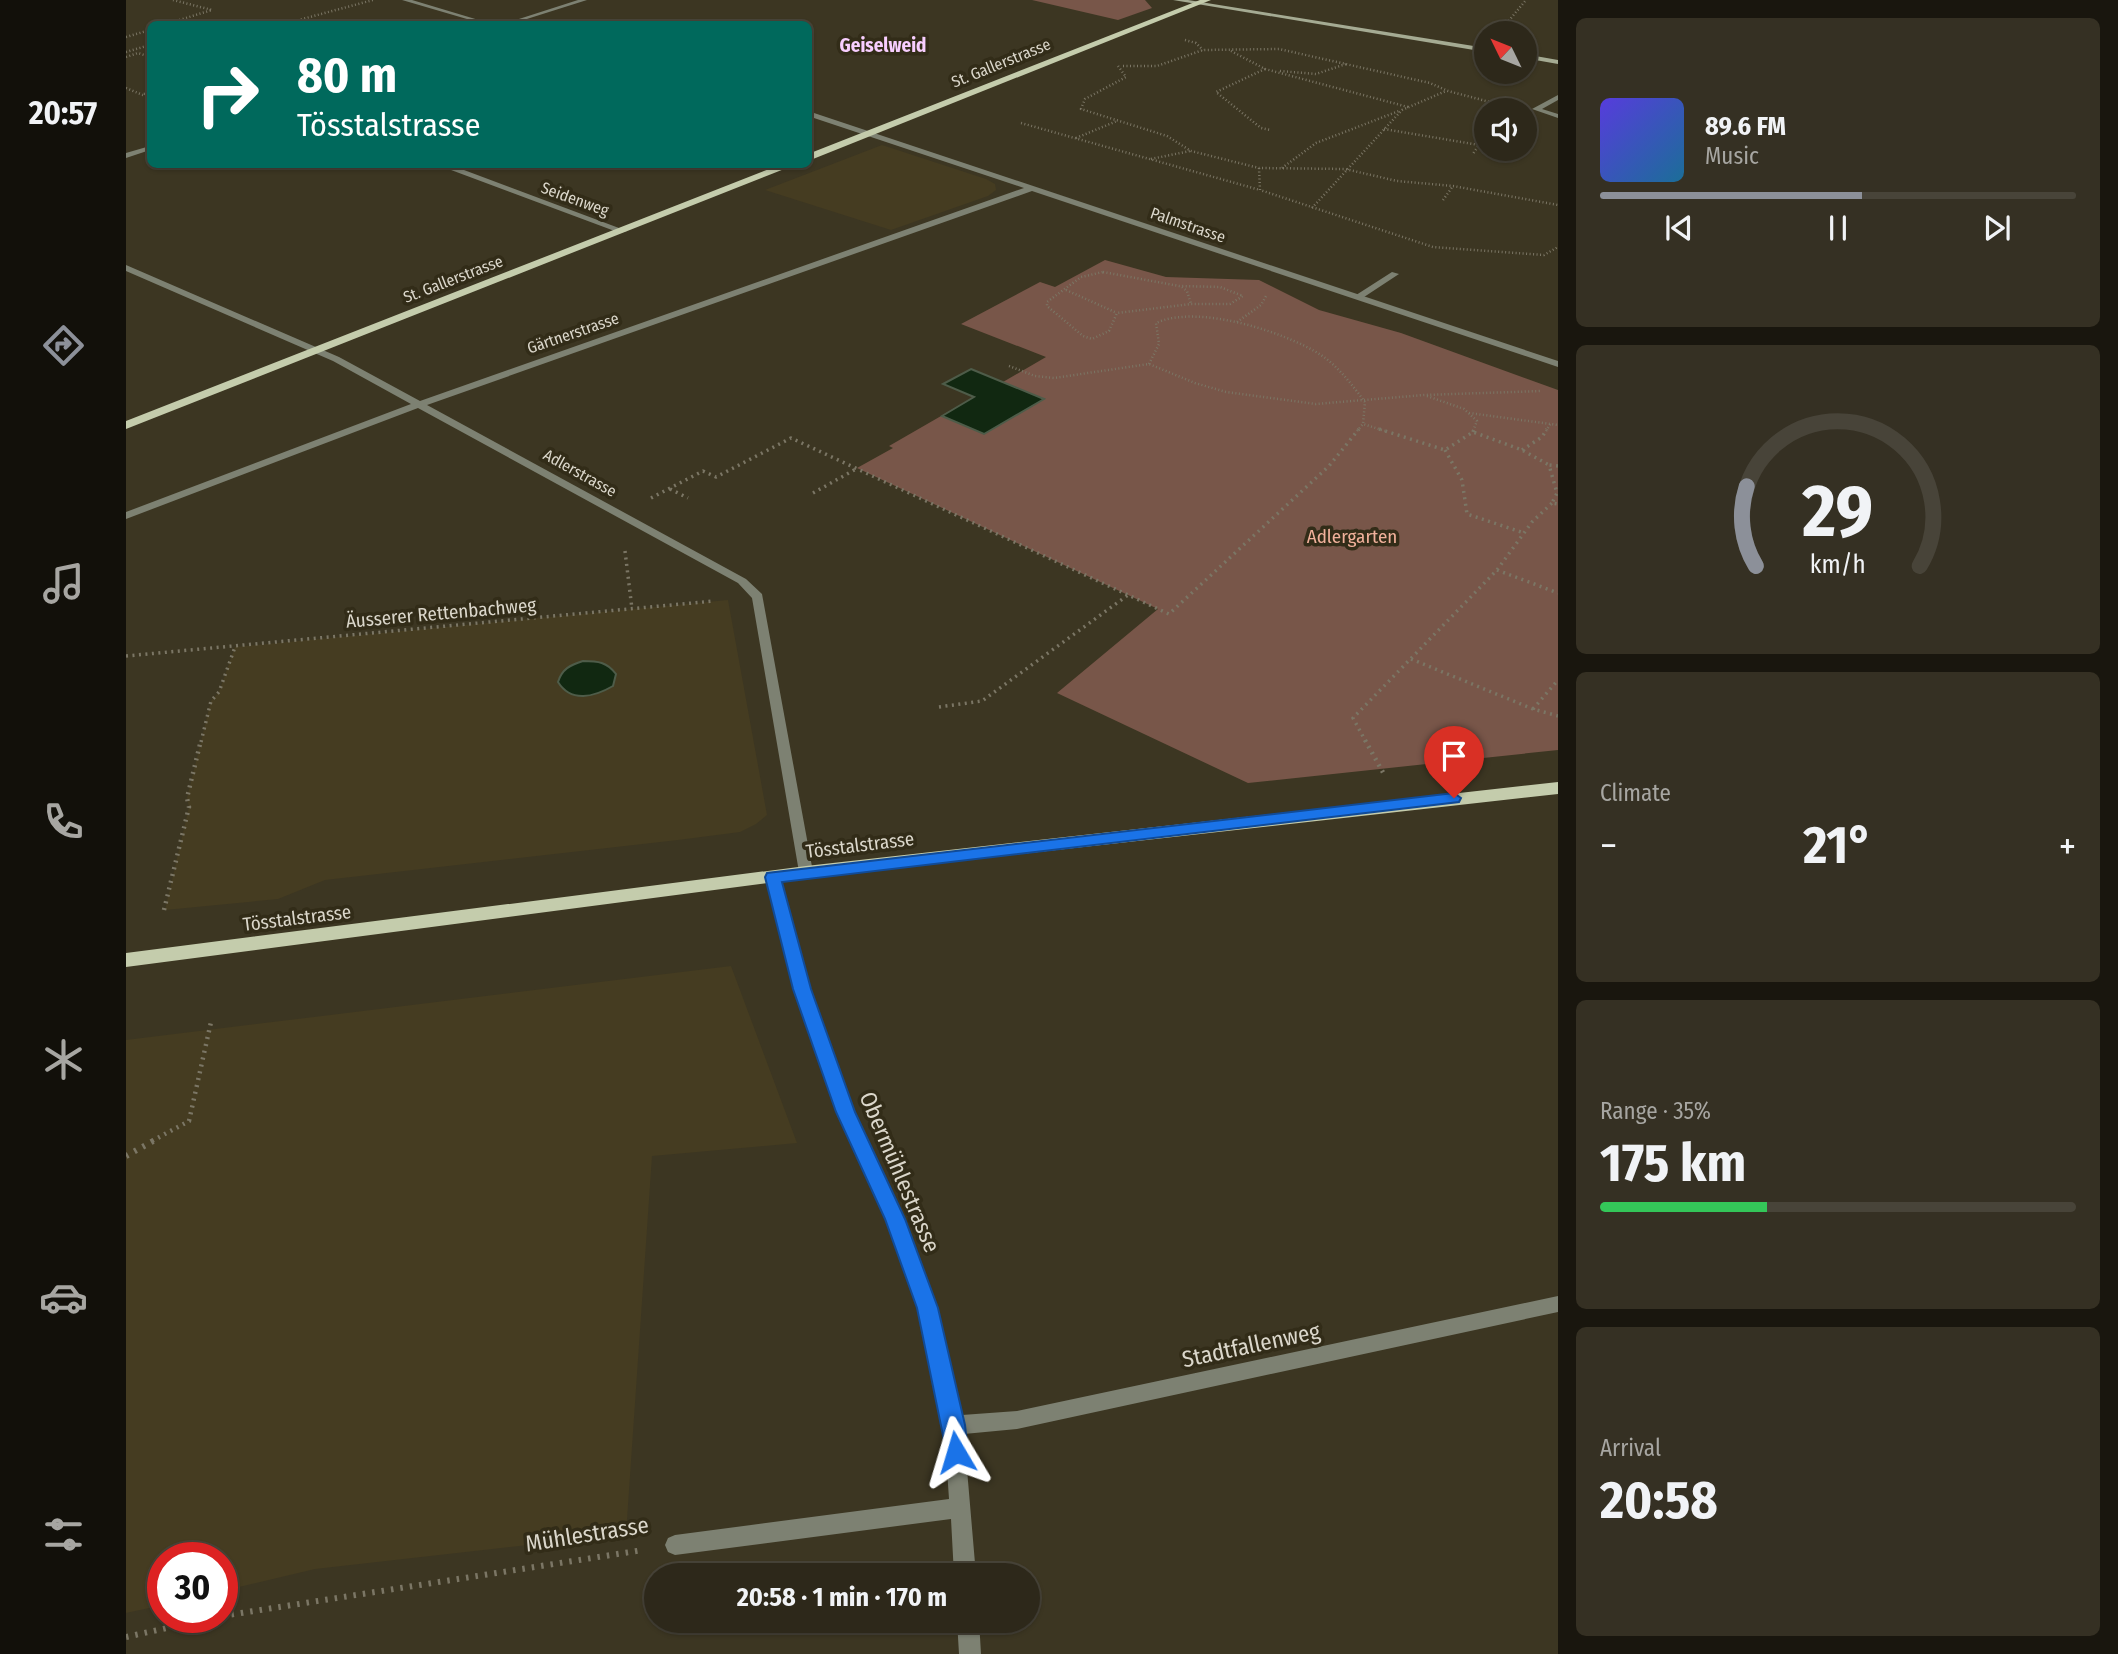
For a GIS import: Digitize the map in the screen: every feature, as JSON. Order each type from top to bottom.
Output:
[{"type":"main road","name":"St. Gallerstrasse","points":[[812,156],[1202,2]]},
{"type":"main road","name":"St. Gallerstrasse","points":[[126,425],[782,168]]},
{"type":"main road","name":"Tösstalstrasse","points":[[126,960],[806,872],[1558,788]]},
{"type":"street","points":[[405,0],[478,21]]},
{"type":"street","points":[[516,21],[584,0]]},
{"type":"street","points":[[1176,0],[1202,2],[1474,48]]},
{"type":"street","points":[[1537,58],[1558,62]]},
{"type":"street","points":[[1537,108],[1558,97]]},
{"type":"street","points":[[1537,109],[1558,116]]},
{"type":"street","name":"Palmstrasse","points":[[812,114],[1558,364]]},
{"type":"street","points":[[126,156],[147,149]]},
{"type":"street","name":"Seidenweg","points":[[450,168],[623,231]]},
{"type":"street","name":"Gärtnerstrasse","points":[[126,516],[420,404],[1034,187]]},
{"type":"street","name":"Adlerstrasse","points":[[126,268],[317,350],[742,581],[758,597]]},
{"type":"street","points":[[1358,297],[1395,274]]},
{"type":"street","points":[[758,597],[806,872]]},
{"type":"street","name":"Obermühlestrasse","points":[[773,877],[802,989],[845,1112],[895,1219],[928,1308],[954,1425],[964,1563]]},
{"type":"street","name":"Stadtfallenweg","points":[[954,1425],[1017,1420],[1558,1304]]},
{"type":"street","name":"Mühlestrasse","points":[[675,1545],[961,1508]]},
{"type":"street","points":[[969,1633],[970,1654]]},
{"type":"path","points":[[173,0],[212,10],[176,21]]},
{"type":"path","points":[[295,21],[373,0]]},
{"type":"path","points":[[1509,21],[1526,0]]},
{"type":"path","points":[[126,37],[147,31]]},
{"type":"path","points":[[126,55],[147,47]]},
{"type":"path","points":[[1474,98],[1430,83],[1279,49],[1203,50],[1157,66],[1118,66],[1126,77],[1085,99],[1081,109],[1167,136],[1191,151],[1259,168],[1345,169],[1397,181],[1453,186],[1558,205]]},
{"type":"path","points":[[1228,50],[1265,69],[1409,107]]},
{"type":"path","points":[[126,55],[144,55]]},
{"type":"path","points":[[1270,130],[1261,128],[1216,92],[1265,69],[1316,74],[1346,64]]},
{"type":"path","points":[[126,88],[147,96]]},
{"type":"path","points":[[1281,168],[1316,143],[1448,91]]},
{"type":"path","points":[[1312,208],[1402,110]]},
{"type":"path","points":[[1075,139],[1118,121]]},
{"type":"path","points":[[1021,123],[1261,190],[1433,247],[1544,255],[1558,247]]},
{"type":"path","points":[[1384,129],[1479,145],[1472,155]]},
{"type":"path","points":[[1311,142],[1316,143]]},
{"type":"path","points":[[1149,159],[1191,151]]},
{"type":"path","points":[[1259,168],[1261,190]]},
{"type":"path","points":[[1443,200],[1453,186]]},
{"type":"path","points":[[1066,290],[1117,313],[1191,304],[1230,304],[1243,296],[1213,287],[1182,287],[1101,272],[1085,275],[1046,302],[1047,306],[1087,338],[1097,339],[1103,336],[1115,323],[1117,313]]},
{"type":"path","points":[[1236,322],[1261,305],[1268,286]]},
{"type":"path","points":[[1182,287],[1187,291],[1191,304]]},
{"type":"path","points":[[632,609],[624,541],[648,500],[704,471],[716,477],[791,438],[1169,614],[1329,466],[1363,424],[1365,402],[1347,378],[1319,353],[1276,334],[1236,322],[1183,317],[1161,319],[1156,323],[1159,344],[1149,364]]},
{"type":"path","points":[[1009,366],[1035,376],[1054,378],[1149,364],[1195,383],[1250,397],[1316,404],[1424,395],[1545,391]]},
{"type":"path","points":[[1424,395],[1464,409],[1477,421],[1473,432],[1445,450]]},
{"type":"path","points":[[1469,413],[1558,425]]},
{"type":"path","points":[[1522,450],[1542,437],[1552,423]]},
{"type":"path","points":[[1363,424],[1445,450],[1467,487],[1467,514],[1524,533]]},
{"type":"path","points":[[1473,432],[1522,450],[1549,465],[1558,466]]},
{"type":"path","points":[[1385,776],[1353,718],[1497,570],[1524,533],[1555,503],[1557,493],[1549,465]]},
{"type":"path","points":[[813,493],[857,468]]},
{"type":"path","points":[[670,488],[688,498]]},
{"type":"path","points":[[1497,570],[1558,593]]},
{"type":"path","points":[[939,707],[982,701],[1128,595]]},
{"type":"path","name":"Äusserer Rettenbachweg","points":[[126,656],[758,597]]},
{"type":"path","points":[[164,910],[189,807],[187,799],[207,713],[211,701],[219,692],[235,647]]},
{"type":"path","points":[[1411,659],[1533,709],[1558,716]]},
{"type":"path","points":[[1533,709],[1558,680]]},
{"type":"path","points":[[126,1156],[189,1121],[211,1022]]},
{"type":"path","name":"Mühlestrasse","points":[[238,1614],[675,1545]]},
{"type":"path","name":"Mühlestrasse","points":[[126,1637],[147,1633]]},
{"type":"shaded area","points":[[882,145],[986,179],[995,184],[996,190],[988,196],[891,230],[765,190]]},
{"type":"shaded area","points":[[971,369],[1044,399],[984,434],[942,416],[974,397],[943,384]]},
{"type":"shaded area","points":[[728,600],[767,815],[756,824],[740,832],[325,880],[278,899],[165,910],[189,807],[187,798],[211,701],[219,692],[235,647]]},
{"type":"shaded area","points":[[583,661],[598,662],[609,667],[616,674],[613,686],[583,696],[563,689],[558,682],[564,671]]},
{"type":"shaded area","points":[[731,966],[797,1143],[652,1156],[626,1534],[315,1569],[238,1587],[238,1542],[147,1542],[147,1608],[126,1613],[126,1040]]},
{"type":"green space","points":[[1032,0],[1145,0],[1152,8],[1118,20]]},
{"type":"green space","name":"Adlergarten","points":[[1105,260],[1166,277],[1259,280],[1319,310],[1401,333],[1558,390],[1558,750],[1248,783],[1057,693],[1158,609],[857,468],[893,448],[889,446],[974,397],[944,384],[971,369],[1003,382],[1046,357],[961,324],[1040,282],[1055,287]]},
{"type":"district","name":"Geiselweid","points":[[883,45]]},
{"type":"route","points":[[956,1452],[954,1425],[928,1308],[895,1219],[845,1112],[802,989],[773,877],[1454,798]]}]
